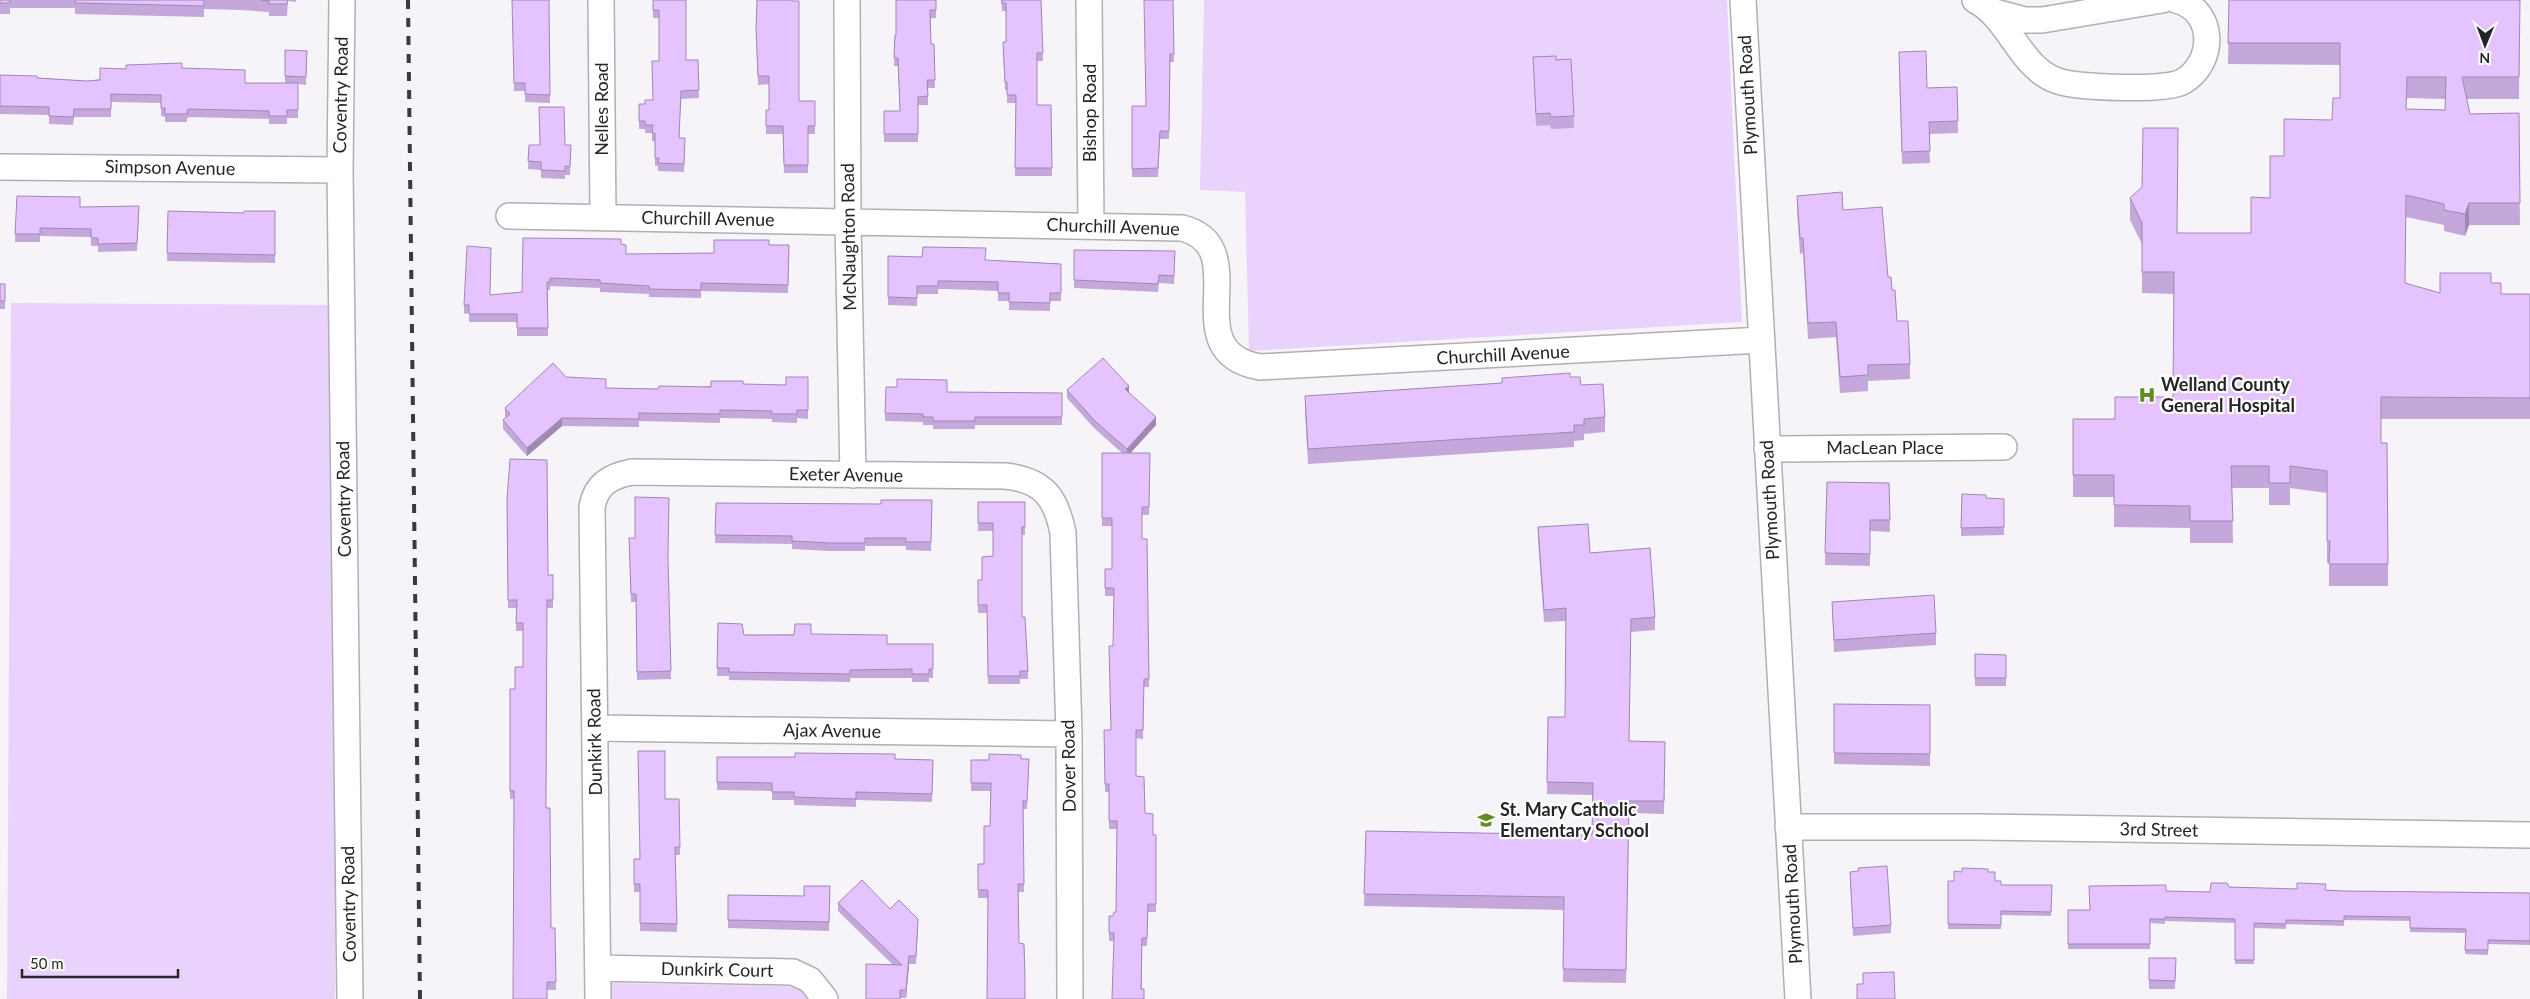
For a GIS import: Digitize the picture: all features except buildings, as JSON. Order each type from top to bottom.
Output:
[{"type":"street","name":"Coventry Road","points":[[342,0],[340,170],[350,999]]},
{"type":"street","name":"Nelles Road","points":[[601,0],[603,218]]},
{"type":"street","name":"McNaughton Road","points":[[847,0],[848,222],[853,475]]},
{"type":"street","name":"Bishop Road","points":[[1090,0],[1091,225]]},
{"type":"street","name":"Plymouth Road","points":[[1743,0],[1798,999]]},
{"type":"street","points":[[1983,6],[2016,18],[2042,20],[2162,0]]},
{"type":"street","points":[[1983,6],[2004,24],[2033,64],[2049,77],[2068,84],[2158,88],[2174,85],[2188,78],[2200,66],[2206,51],[2207,35],[2201,17],[2192,7],[2176,0]]},
{"type":"street","name":"Simpson Avenue","points":[[0,167],[340,170]]},
{"type":"street","name":"Churchill Avenue","points":[[509,216],[1170,226],[1193,230],[1200,234],[1210,246],[1215,261],[1219,339],[1223,348],[1234,359],[1251,366],[1269,368],[1762,340]]},
{"type":"street","name":"MacLean Place","points":[[1767,449],[2004,447]]},
{"type":"street","name":"Exeter Avenue","points":[[601,486],[616,475],[632,472],[1022,478],[1040,486],[1052,499],[1060,516],[1064,533]]},
{"type":"street","name":"Dunkirk Road","points":[[598,999],[592,510],[594,498],[601,486]]},
{"type":"street","name":"Dover Road","points":[[1064,533],[1069,734],[1070,999]]},
{"type":"street","name":"Ajax Avenue","points":[[595,728],[1069,734]]},
{"type":"street","name":"3rd Street","points":[[1788,827],[1969,827],[2530,836]]},
{"type":"street","name":"Dunkirk Court","points":[[598,968],[793,972],[810,980],[825,999]]},
{"type":"shaded area","points":[[1204,0],[1727,0],[1742,322],[1249,351],[1245,192],[1200,190]]},
{"type":"shaded area","points":[[11,303],[339,305],[335,999],[7,999]]},
{"type":"shaded area","points":[[611,983],[784,986],[804,988],[813,999],[611,999]]},
{"type":"railway","points":[[408,0],[420,999]]},
{"type":"place","name":"Welland County General Hospital","points":[[2147,395]]},
{"type":"place","name":"St. Mary Catholic Elementary School","points":[[1486,820]]}]
